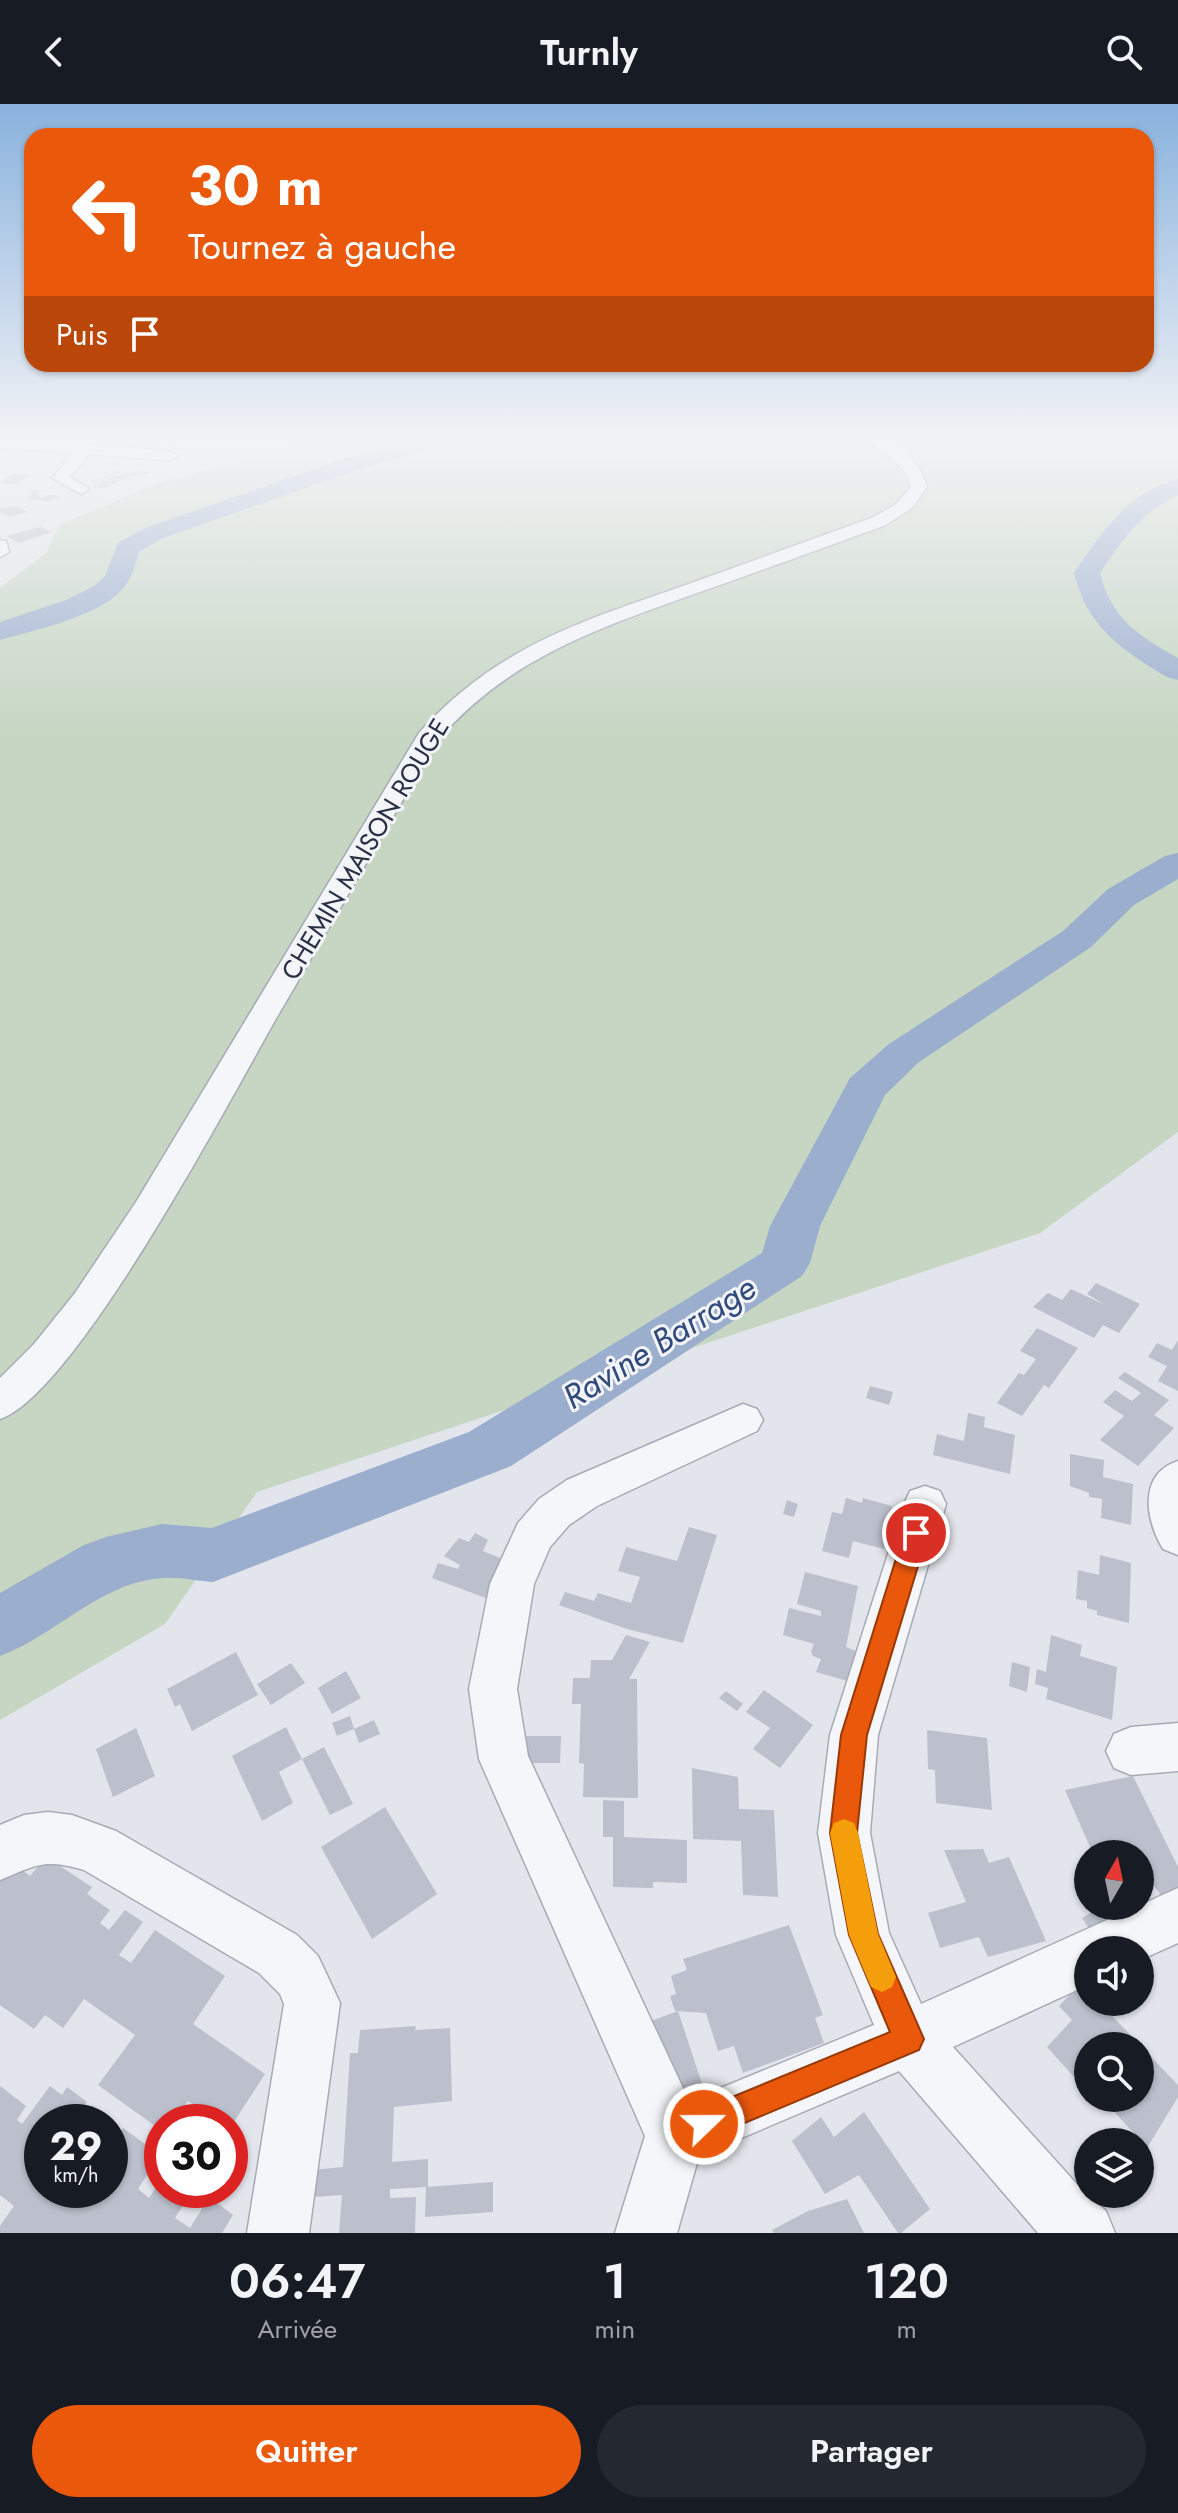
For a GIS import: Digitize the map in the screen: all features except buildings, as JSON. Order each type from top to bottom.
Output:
[{"type":"street","name":"CHEMIN MAISON ROUGE","points":[[0,1403],[48,1354],[72,1324],[148,1211],[427,738],[444,715],[497,673],[563,637],[835,537]]},
{"type":"street","points":[[0,545],[0,552]]},
{"type":"street","points":[[646,2233],[675,2136],[558,1872],[504,1759],[493,1689],[512,1584],[533,1536],[554,1512],[582,1493],[743,1420]]},
{"type":"street","points":[[1178,1478],[1172,1486],[1167,1509],[1178,1536]]},
{"type":"street","points":[[925,1504],[854,1735],[844,1833],[863,1935],[908,2039],[1062,2214],[1084,2233]]},
{"type":"street","points":[[1131,1751],[1178,1747]]},
{"type":"street","points":[[0,1854],[9,1847],[44,1834],[73,1839],[98,1849],[278,1954],[299,1975],[312,2003],[278,2233]]},
{"type":"street","points":[[1132,1936],[1178,1915]]},
{"type":"street","points":[[675,2136],[908,2039],[1074,1963]]},
{"type":"green space","points":[[53,537],[1178,537],[1178,1132],[1040,1233],[257,1492],[165,1624],[0,1720],[0,588],[46,553]]},
{"type":"waterway","points":[[0,631],[76,606],[104,592],[118,576],[127,548],[146,537]]},
{"type":"waterway","name":"Ravine Barrage","points":[[1111,537],[1087,573],[1091,592],[1108,621],[1119,632],[1178,671]]},
{"type":"waterway","name":"Ravine Barrage","points":[[0,1627],[106,1564],[162,1551],[213,1555],[490,1449],[784,1263],[795,1226],[866,1088],[904,1053],[1077,939],[1121,897],[1178,864]]},
{"type":"slow traffic","points":[[844,1833],[863,1935],[882,1977]]},
{"type":"route","points":[[704,2124],[908,2039],[863,1935],[844,1833],[854,1735],[916,1533]]}]
